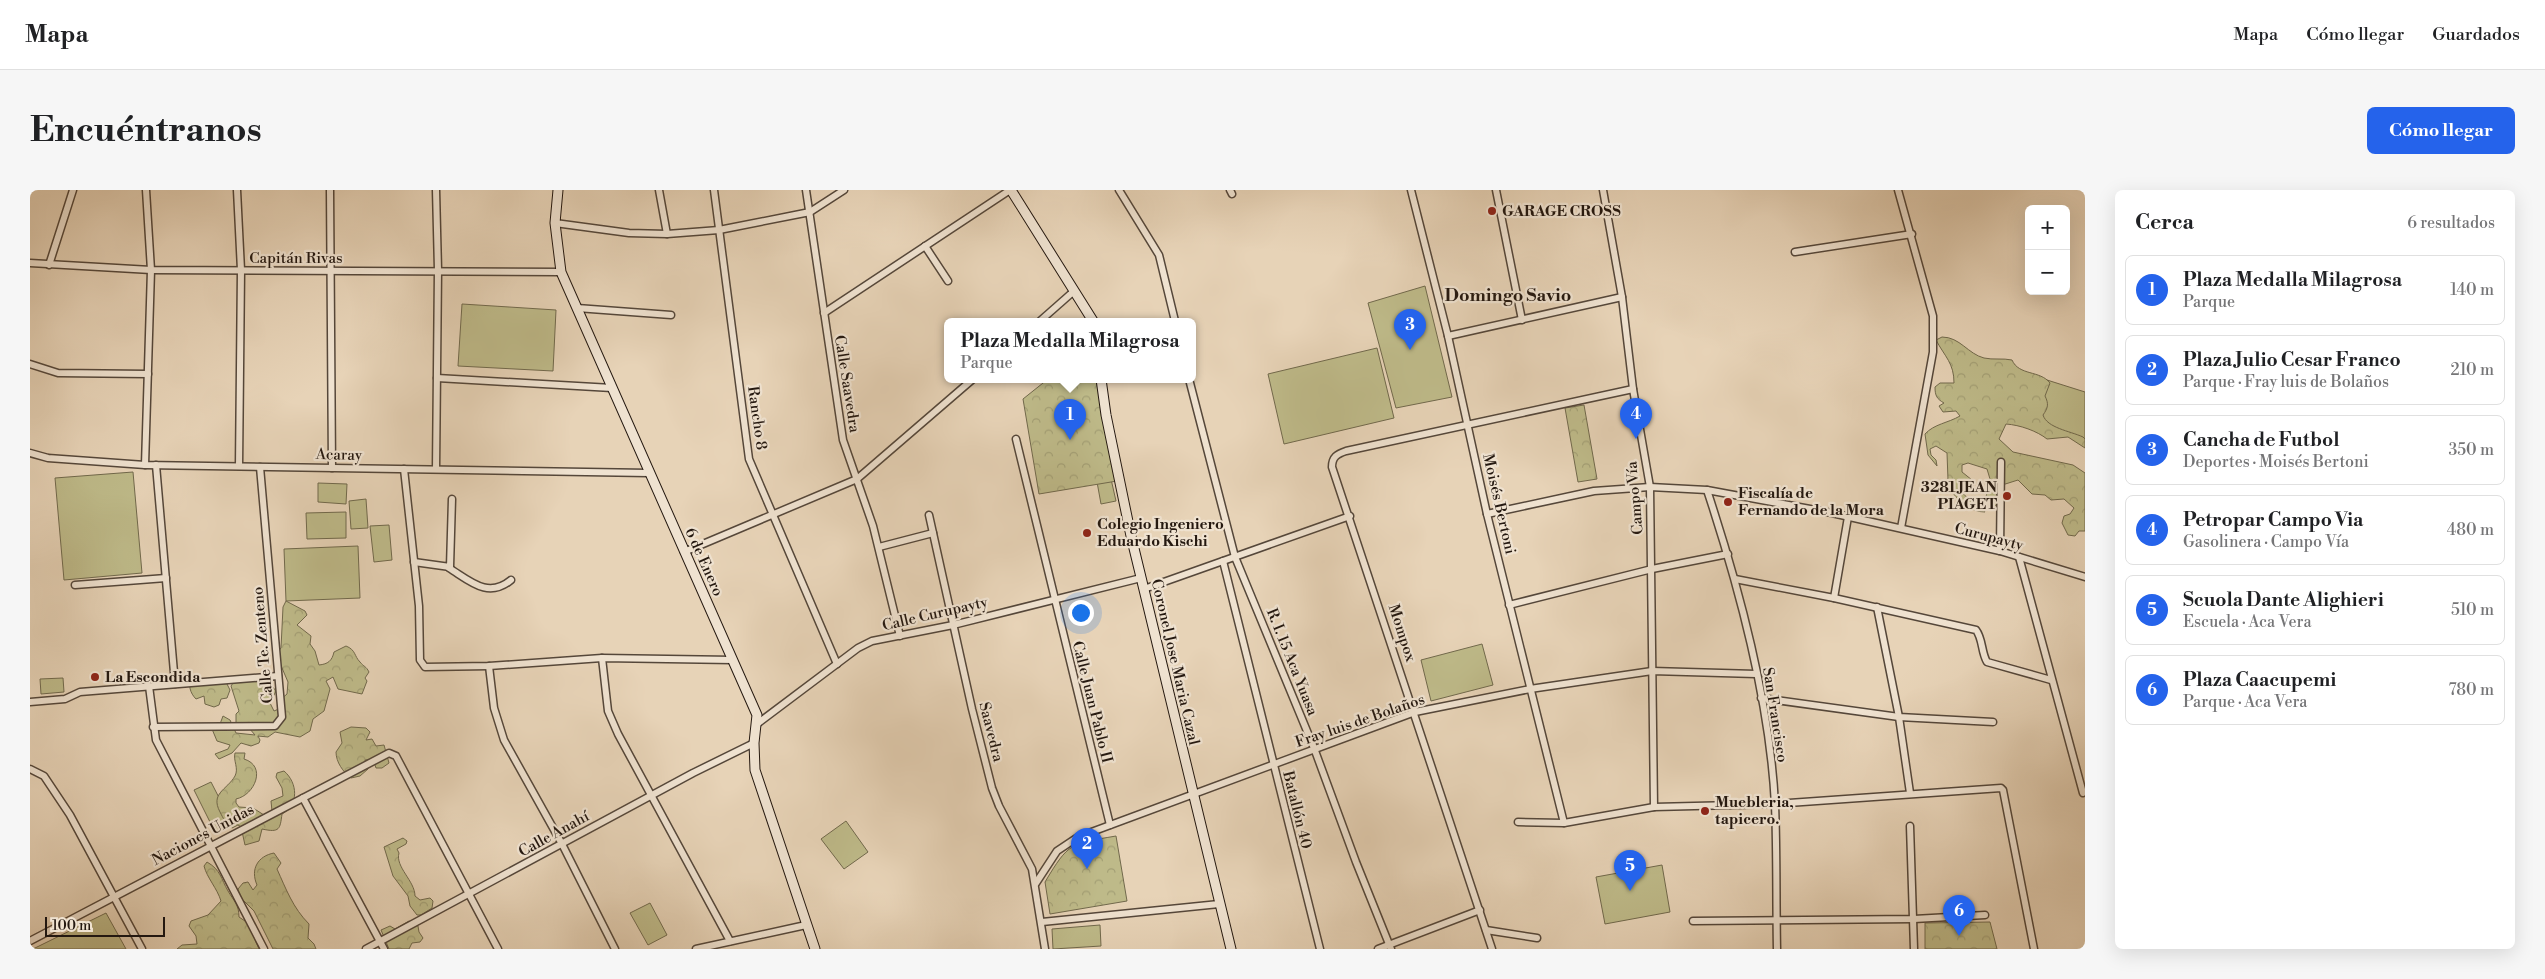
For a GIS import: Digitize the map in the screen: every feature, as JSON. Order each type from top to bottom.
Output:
[{"type":"main road","name":"6 de Enero","points":[[558,190],[555,223],[561,272],[757,714],[754,743],[756,770],[814,949]]},
{"type":"main road","points":[[1010,190],[1090,318]]},
{"type":"main road","name":"Coronel Jose Maria Cazal","points":[[1102,383],[1119,486],[1231,949]]},
{"type":"street","points":[[49,265],[73,190]]},
{"type":"street","points":[[145,465],[151,270],[146,190]]},
{"type":"street","points":[[237,190],[241,270],[239,466]]},
{"type":"street","points":[[330,190],[332,468]]},
{"type":"street","points":[[436,190],[438,270],[436,469]]},
{"type":"street","points":[[659,190],[666,234]]},
{"type":"street","name":"Rancho 8","points":[[714,190],[749,459],[836,664]]},
{"type":"street","name":"Calle Saavedra","points":[[806,190],[843,440],[878,547],[900,636]]},
{"type":"street","points":[[555,223],[629,233],[666,234],[719,230],[810,212],[844,190]]},
{"type":"street","points":[[824,313],[1010,190]]},
{"type":"street","points":[[1119,190],[1159,255],[1174,318]]},
{"type":"street","name":"Moisés Bertoni","points":[[1411,190],[1448,336],[1487,514],[1564,824]]},
{"type":"street","points":[[1496,190],[1522,320]]},
{"type":"street","name":"Campo Vía","points":[[1603,190],[1622,297],[1633,389],[1650,487],[1654,807]]},
{"type":"street","points":[[1898,190],[1912,234],[1933,316],[1933,352],[1901,528]]},
{"type":"street","points":[[1795,252],[1912,234]]},
{"type":"street","points":[[925,246],[948,281]]},
{"type":"street","name":"Capitán Rivas","points":[[30,263],[151,270],[561,272]]},
{"type":"street","points":[[1043,318],[1074,291]]},
{"type":"street","points":[[1448,336],[1622,297]]},
{"type":"street","points":[[577,308],[671,315]]},
{"type":"street","points":[[30,364],[58,373],[148,374]]},
{"type":"street","points":[[437,378],[612,388]]},
{"type":"street","points":[[684,552],[857,479],[968,383]]},
{"type":"street","name":"R. I. 15 Aca Yuasa","points":[[1190,383],[1235,557],[1314,748],[1390,947]]},
{"type":"street","name":"Mompox","points":[[1492,949],[1350,516],[1332,467],[1332,461],[1340,453],[1633,389]]},
{"type":"street","name":"Calle Juan Pablo II","points":[[1016,439],[1053,598],[1110,826]]},
{"type":"street","name":"Acaray","points":[[30,453],[48,458],[145,465],[649,473]]},
{"type":"street","points":[[2000,551],[2001,462]]},
{"type":"street","points":[[156,465],[175,684]]},
{"type":"street","name":"Calle Te. Zenteno","points":[[153,727],[275,726],[282,717],[260,467]]},
{"type":"street","points":[[404,469],[419,606],[420,660],[425,667],[489,666],[602,658],[733,660]]},
{"type":"street","name":"Curupayty","points":[[1487,514],[1594,491],[1650,487],[1707,490],[1901,528],[2000,551],[2085,577]]},
{"type":"street","name":"San Francisco","points":[[1707,490],[1735,579],[1761,698],[1775,804],[1777,949]]},
{"type":"street","points":[[449,568],[451,565],[452,499]]},
{"type":"street","name":"Saavedra","points":[[929,515],[992,788],[999,806],[1032,869],[1036,883],[1045,949]]},
{"type":"street","points":[[1144,590],[1350,516]]},
{"type":"street","points":[[1834,598],[1848,517]]},
{"type":"street","points":[[878,547],[933,532]]},
{"type":"street","points":[[1509,605],[1652,569],[1728,554]]},
{"type":"street","points":[[2019,557],[2083,793]]},
{"type":"street","name":"Batallón 40","points":[[1223,561],[1320,949]]},
{"type":"street","points":[[414,562],[449,568],[474,584],[488,589],[498,589],[511,580]]},
{"type":"street","points":[[75,585],[166,578]]},
{"type":"street","name":"Calle Curupayty","points":[[757,724],[858,648],[872,641],[953,625],[1053,598],[1141,578]]},
{"type":"street","points":[[1735,579],[1877,607],[1976,630],[1979,634],[1983,656],[1987,662],[2051,680]]},
{"type":"street","points":[[1877,607],[1910,793]]},
{"type":"street","points":[[602,658],[608,711],[650,796],[730,941]]},
{"type":"street","points":[[489,666],[494,708],[504,740],[562,844],[615,949]]},
{"type":"street","name":"Fray luis de Bolaños","points":[[1036,883],[1050,860],[1066,844],[1314,748],[1415,712],[1530,689],[1652,671],[1756,674]]},
{"type":"street","points":[[30,702],[65,699],[80,692],[278,676]]},
{"type":"street","points":[[149,686],[156,740],[264,949]]},
{"type":"street","points":[[1761,698],[1898,717],[1993,722]]},
{"type":"street","name":"Calle Anahí","points":[[366,949],[650,796],[754,743]]},
{"type":"street","name":"Naciones Unidas","points":[[30,941],[388,753],[396,756],[470,894]]},
{"type":"street","points":[[30,769],[44,776],[51,784],[142,949]]},
{"type":"street","points":[[1518,822],[1564,824],[1654,807],[1775,804],[1998,787],[2003,790],[2034,949]]},
{"type":"street","points":[[303,798],[384,949]]},
{"type":"street","points":[[1910,826],[1914,949]]},
{"type":"street","points":[[470,894],[498,949]]},
{"type":"street","points":[[1042,922],[1219,904]]},
{"type":"street","points":[[1378,949],[1390,947],[1480,910]]},
{"type":"street","points":[[1694,921],[1914,919],[1984,915]]},
{"type":"street","points":[[696,949],[806,925]]},
{"type":"street","points":[[1486,930],[1537,938]]},
{"type":"green space","points":[[1425,286],[1452,397],[1396,408],[1368,303]]},
{"type":"green space","points":[[462,304],[556,310],[553,371],[458,366]]},
{"type":"green space","points":[[1942,337],[1954,340],[1984,358],[2012,360],[2019,369],[2041,376],[2050,383],[2045,396],[2047,408],[2043,415],[2045,419],[2060,429],[2083,437],[2085,439],[2085,448],[2068,437],[2047,439],[2028,429],[2006,424],[1999,439],[2013,452],[2073,465],[2085,473],[2085,531],[2079,531],[2075,536],[2068,535],[2062,523],[2064,516],[2070,514],[2074,508],[2064,499],[2051,500],[2045,495],[2032,494],[2018,480],[1999,486],[2003,506],[1997,507],[1986,498],[1987,491],[1993,489],[1987,469],[1968,463],[1962,465],[1962,472],[1972,480],[1974,485],[1962,491],[1967,498],[1980,506],[1985,512],[1980,512],[1962,503],[1952,492],[1945,492],[1943,485],[1948,480],[1947,453],[1936,446],[1930,449],[1937,466],[1928,455],[1925,434],[1933,428],[1960,416],[1956,411],[1943,412],[1939,406],[1944,403],[1938,399],[1935,393],[1935,387],[1940,383],[1954,383],[1951,365],[1936,340]]},
{"type":"green space","points":[[1377,348],[1394,418],[1284,444],[1268,374]]},
{"type":"green space","points":[[2047,380],[2085,392],[2085,440],[2032,422]]},
{"type":"green space","points":[[1043,383],[1100,383],[1117,481],[1039,494],[1023,399]]},
{"type":"green space","points":[[1584,405],[1597,479],[1578,482],[1565,408]]},
{"type":"green space","points":[[133,472],[142,573],[64,580],[55,478]]},
{"type":"green space","points":[[1111,479],[1116,501],[1101,504],[1097,482]]},
{"type":"green space","points":[[318,483],[347,484],[346,504],[318,502]]},
{"type":"green space","points":[[366,499],[368,528],[351,529],[349,501]]},
{"type":"green space","points":[[346,512],[346,538],[307,539],[306,513]]},
{"type":"green space","points":[[389,525],[392,560],[374,562],[370,526]]},
{"type":"green space","points":[[358,546],[360,598],[286,601],[284,549]]},
{"type":"green space","points":[[286,601],[305,611],[307,615],[297,625],[311,636],[310,644],[315,651],[319,665],[329,662],[334,652],[346,646],[353,651],[369,672],[365,678],[367,681],[362,694],[338,689],[333,677],[326,681],[330,689],[324,711],[313,719],[310,731],[300,737],[275,732],[268,737],[258,736],[259,743],[251,746],[241,743],[232,753],[219,759],[215,754],[228,749],[230,745],[217,741],[212,729],[220,724],[223,716],[230,720],[236,733],[255,735],[249,728],[239,726],[236,722],[236,714],[239,711],[231,686],[235,680],[252,678],[259,682],[268,681],[276,691],[270,703],[274,711],[281,708],[280,700],[287,694],[288,682],[276,654],[281,648],[283,607]]},
{"type":"green space","points":[[1482,644],[1493,685],[1431,701],[1421,660]]},
{"type":"green space","points":[[197,675],[210,685],[226,682],[230,690],[227,698],[221,699],[219,705],[214,707],[205,704],[204,696],[196,699],[191,692],[190,683],[191,678]]},
{"type":"green space","points":[[63,678],[64,692],[41,694],[40,679]]},
{"type":"green space","points":[[351,727],[366,728],[370,732],[366,740],[372,739],[376,746],[384,745],[389,763],[382,768],[376,768],[373,759],[365,760],[368,769],[360,776],[351,778],[348,776],[339,763],[336,752],[342,743],[340,732]]},
{"type":"green space","points":[[235,753],[245,753],[244,759],[251,763],[257,774],[253,786],[248,792],[236,799],[239,807],[253,808],[264,815],[272,811],[271,801],[283,796],[282,788],[276,777],[277,773],[284,771],[292,782],[295,794],[288,810],[282,814],[278,829],[262,829],[259,841],[245,845],[241,827],[238,825],[232,828],[226,823],[217,806],[218,796],[235,776]]},
{"type":"green space","points":[[211,782],[232,823],[215,832],[194,790]]},
{"type":"green space","points":[[846,821],[868,852],[844,869],[821,839]]},
{"type":"green space","points":[[1116,836],[1127,901],[1050,914],[1045,882],[1060,859],[1072,847],[1089,841]]},
{"type":"green space","points":[[403,838],[407,841],[406,844],[397,849],[402,869],[412,885],[415,896],[420,900],[430,898],[433,901],[432,908],[421,915],[417,915],[410,906],[408,896],[393,876],[384,847]]},
{"type":"green space","points":[[274,853],[281,863],[277,869],[294,905],[309,924],[308,938],[316,949],[273,949],[254,911],[240,897],[238,889],[243,883],[248,882],[253,890],[257,885],[254,874],[260,860]]},
{"type":"green space","points":[[207,862],[220,875],[237,906],[239,917],[248,923],[259,949],[177,949],[182,945],[197,944],[196,936],[189,926],[191,921],[208,915],[221,901],[205,870],[204,866]]},
{"type":"green space","points":[[1662,865],[1670,912],[1605,924],[1596,877]]},
{"type":"green space","points":[[650,903],[667,935],[648,945],[630,913]]},
{"type":"green space","points":[[106,913],[126,949],[33,949]]},
{"type":"green space","points":[[409,921],[418,926],[423,938],[420,942],[412,943],[409,949],[389,949],[381,930],[390,926],[395,929]]},
{"type":"green space","points":[[1990,922],[1997,949],[1925,949],[1925,923]]},
{"type":"green space","points":[[1100,925],[1101,946],[1053,949],[1052,929]]},
{"type":"place","name":"GARAGE CROSS","points":[[1492,211]]},
{"type":"place","name":"Cancha de Futbol","points":[[1410,350]]},
{"type":"place","name":"Petropar Campo Via","points":[[1636,439]]},
{"type":"place","name":"Plaza Medalla Milagrosa","points":[[1070,440]]},
{"type":"place","name":"3281 JEAN PIAGET","points":[[2007,496]]},
{"type":"place","name":"Fiscalía de Fernando de la Mora","points":[[1728,502]]},
{"type":"place","name":"Colegio Ingeniero Eduardo Kischi","points":[[1087,533]]},
{"type":"place","name":"La Escondida","points":[[95,677]]},
{"type":"place","name":"Muebleria, tapicero.","points":[[1705,811]]},
{"type":"place","name":"Plaza Julio Cesar Franco","points":[[1087,869]]},
{"type":"place","name":"Scuola Dante Alighieri","points":[[1630,891]]},
{"type":"place","name":"Plaza Caacupemi","points":[[1959,936]]},
{"type":"district","name":"Domingo Savio","points":[[1508,295]]}]
